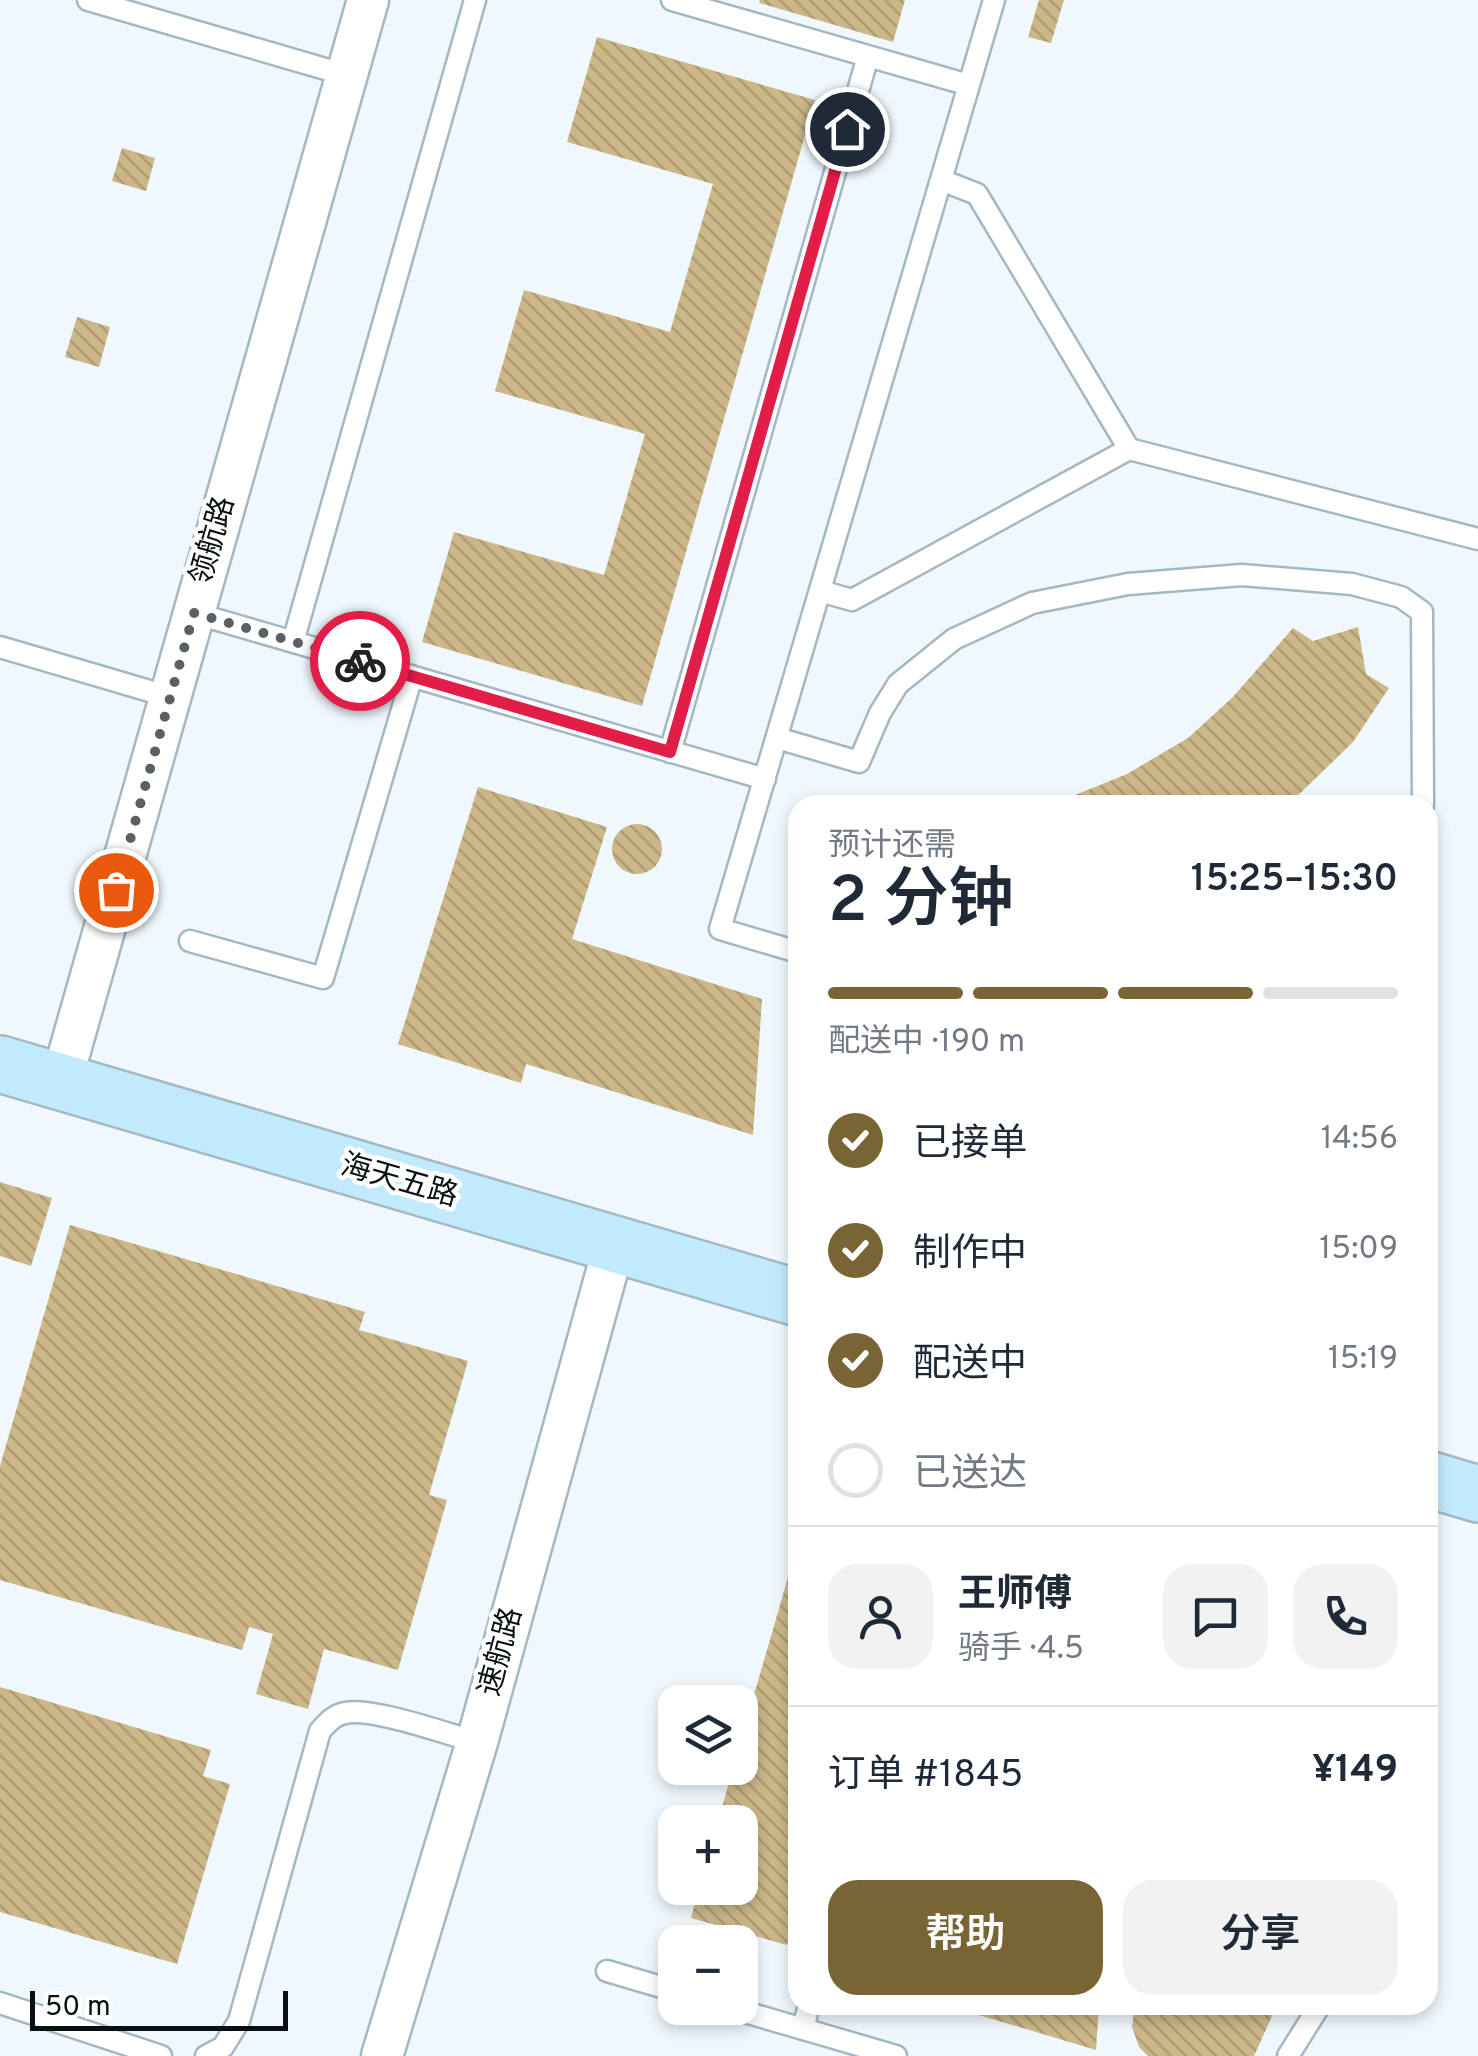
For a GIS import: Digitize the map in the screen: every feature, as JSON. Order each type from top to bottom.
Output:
[{"type":"street","name":"领航路","points":[[61,1082],[368,0]]},
{"type":"street","name":"海天五路","points":[[0,1064],[788,1295]]},
{"type":"street","name":"速航路","points":[[382,2056],[476,1742],[614,1246]]},
{"type":"street","points":[[1438,1482],[1478,1494]]},
{"type":"lane","points":[[88,0],[346,75]]},
{"type":"lane","points":[[293,642],[475,0]]},
{"type":"lane","points":[[672,0],[968,85]]},
{"type":"lane","points":[[788,949],[720,929],[994,0]]},
{"type":"lane","points":[[670,752],[868,56]]},
{"type":"lane","points":[[941,180],[977,194],[1129,450]]},
{"type":"lane","points":[[820,591],[852,600],[1129,450],[1478,539]]},
{"type":"lane","points":[[777,738],[859,762],[880,713],[898,684],[954,639],[1032,603],[1128,584],[1242,575],[1352,584],[1401,597],[1422,612],[1423,795]]},
{"type":"lane","points":[[194,613],[764,780]]},
{"type":"lane","points":[[0,648],[170,697]]},
{"type":"lane","points":[[190,941],[324,978],[412,676]]},
{"type":"lane","points":[[206,2056],[223,2047],[239,2020],[320,1731],[331,1719],[345,1713],[368,1713],[476,1742]]},
{"type":"lane","points":[[606,1972],[658,1986]]},
{"type":"lane","points":[[0,2003],[161,2056]]},
{"type":"lane","points":[[803,2028],[806,2015]]},
{"type":"lane","points":[[1288,2056],[1314,2015]]},
{"type":"lane","points":[[758,2016],[896,2056]]},
{"type":"building","points":[[905,0],[893,42],[759,3]]},
{"type":"building","points":[[1039,0],[1064,0],[1051,43],[1028,37]]},
{"type":"building","points":[[597,37],[815,100],[642,706],[422,642],[454,532],[604,575],[645,434],[495,391],[524,290],[670,332],[713,184],[567,142]]},
{"type":"building","points":[[122,148],[155,158],[146,191],[112,181]]},
{"type":"building","points":[[77,317],[110,327],[99,367],[65,357]]},
{"type":"building","points":[[1358,627],[1366,674],[1389,688],[1353,742],[1298,795],[1075,795],[1127,774],[1188,738],[1233,697],[1293,628],[1313,641]]},
{"type":"building","points":[[478,787],[607,827],[572,939],[762,999],[753,1135],[526,1064],[521,1083],[398,1044]]},
{"type":"building","points":[[637,824],[655,831],[662,849],[655,867],[637,874],[619,867],[612,849],[619,831]]},
{"type":"building","points":[[0,1182],[52,1198],[31,1266],[0,1256]]},
{"type":"building","points":[[70,1225],[365,1312],[359,1330],[468,1361],[429,1495],[447,1500],[398,1670],[324,1649],[308,1709],[256,1694],[273,1634],[249,1627],[242,1650],[0,1580],[0,1466]]},
{"type":"building","points":[[788,1577],[787,1945],[758,1937],[758,1925],[716,1925],[691,1918],[694,1905],[758,1905],[758,1805],[723,1805],[728,1785],[758,1785],[757,1685]]},
{"type":"building","points":[[0,1687],[211,1750],[203,1776],[230,1784],[177,1964],[0,1912]]},
{"type":"building","points":[[979,2015],[1098,2015],[1096,2050]]},
{"type":"building","points":[[1134,2015],[1272,2015],[1254,2056],[1148,2056],[1139,2047],[1132,2027]]},
{"type":"way so far","points":[[116,890],[194,613],[360,661]]},
{"type":"route","points":[[360,661],[670,752],[847,129]]}]
